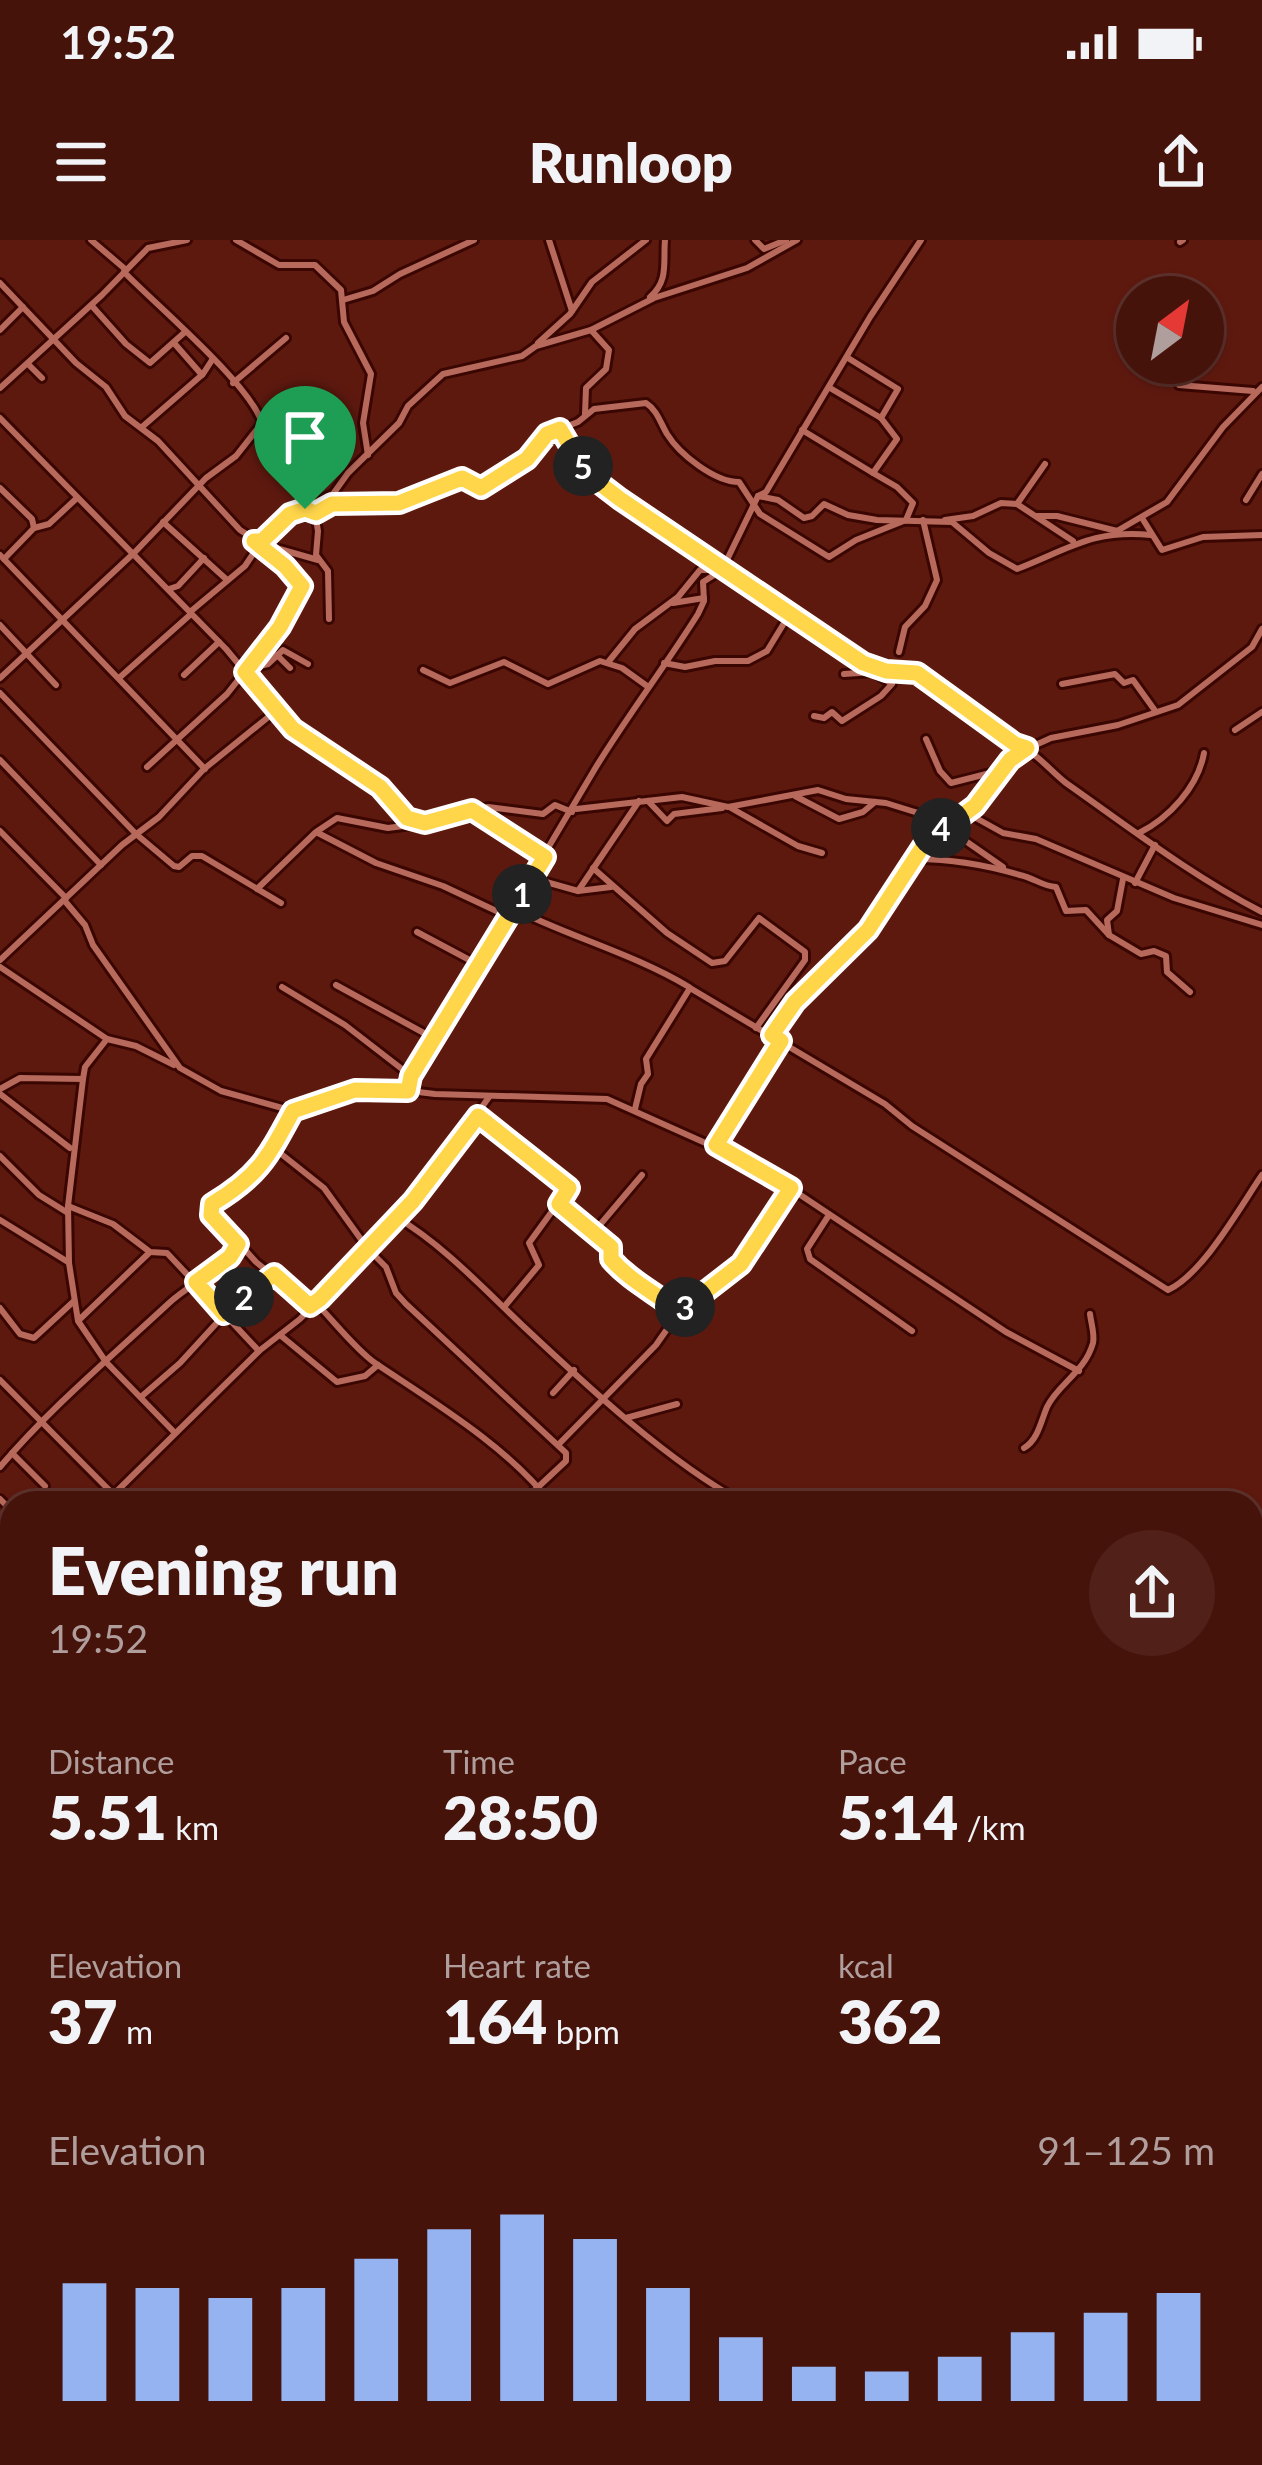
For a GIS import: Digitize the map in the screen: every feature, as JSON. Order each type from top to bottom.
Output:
[{"type":"street","points":[[0,678],[135,552],[161,521],[236,456],[262,423],[260,414],[209,356],[93,240]]},
{"type":"street","points":[[0,388],[148,248],[187,240]]},
{"type":"street","points":[[236,240],[271,262],[315,265],[338,286],[344,322],[370,374],[363,423],[368,455]]},
{"type":"street","points":[[343,301],[374,291],[474,240]]},
{"type":"street","points":[[549,240],[572,311]]},
{"type":"street","points":[[119,678],[245,566],[257,543],[290,514],[333,494],[399,423],[408,406],[443,374],[522,356],[572,311],[592,282],[646,240]]},
{"type":"street","points":[[641,304],[659,289],[666,272],[665,240]]},
{"type":"street","points":[[755,240],[764,249],[786,240]]},
{"type":"street","points":[[536,346],[591,330],[641,304],[747,268],[797,240]]},
{"type":"street","points":[[408,1091],[411,1076],[507,916],[692,623],[704,598],[703,582],[722,570],[757,500],[922,240]]},
{"type":"street","points":[[0,284],[76,364],[106,387],[125,416],[142,427],[302,586],[280,627],[246,670],[147,766]]},
{"type":"street","points":[[0,330],[23,306]]},
{"type":"street","points":[[91,306],[150,363],[185,332]]},
{"type":"street","points":[[584,417],[586,388],[606,369],[609,350],[591,330]]},
{"type":"street","points":[[233,383],[286,338]]},
{"type":"street","points":[[174,343],[199,371]]},
{"type":"street","points":[[142,427],[209,356]]},
{"type":"street","points":[[848,358],[898,388],[881,418]]},
{"type":"street","points":[[28,364],[42,378]]},
{"type":"street","points":[[1179,385],[1259,391]]},
{"type":"street","points":[[830,388],[881,418],[897,440],[873,473]]},
{"type":"street","points":[[757,500],[778,500],[804,518],[824,504],[851,516],[961,526],[989,554],[1017,569],[1142,518],[1174,494],[1259,391]]},
{"type":"street","points":[[305,509],[315,513],[332,504],[399,503],[462,478],[481,488],[527,459],[547,434],[596,408],[650,404],[671,440],[723,482],[739,482],[757,500],[760,514],[829,557],[906,520],[913,503],[910,497],[802,430]]},
{"type":"street","points":[[1,421],[135,552],[246,670],[293,729],[380,787],[407,818],[418,823]]},
{"type":"street","points":[[560,429],[586,473],[722,570],[863,663],[886,671],[917,673],[1027,748],[1052,772],[1155,845],[1262,912]]},
{"type":"street","points":[[1018,504],[1045,464]]},
{"type":"street","points":[[1246,500],[1262,474]]},
{"type":"street","points":[[0,488],[32,519],[34,528]]},
{"type":"street","points":[[76,498],[2,559],[205,769]]},
{"type":"street","points":[[941,521],[973,516],[1000,503],[1018,504],[1076,543]]},
{"type":"street","points":[[315,513],[316,554],[328,571],[329,619]]},
{"type":"street","points":[[1037,516],[1151,535]]},
{"type":"street","points":[[1142,518],[1166,550],[1203,537],[1262,536]]},
{"type":"street","points":[[899,652],[905,627],[925,606],[937,580],[923,520]]},
{"type":"street","points":[[161,521],[226,579]]},
{"type":"street","points":[[257,543],[320,560]]},
{"type":"street","points":[[169,589],[178,586],[203,558]]},
{"type":"street","points":[[423,670],[450,682],[504,662],[548,684],[578,668],[608,662],[634,629],[670,604],[700,570],[722,570]]},
{"type":"street","points":[[670,604],[704,598]]},
{"type":"street","points":[[664,663],[685,667],[748,661],[766,651],[789,615]]},
{"type":"street","points":[[0,625],[56,685]]},
{"type":"street","points":[[772,1035],[795,1002],[868,930],[925,843],[967,813],[1027,748],[1186,699],[1260,636]]},
{"type":"street","points":[[184,675],[219,642]]},
{"type":"street","points":[[194,650],[201,658]]},
{"type":"street","points":[[246,670],[268,664],[285,650],[308,664]]},
{"type":"street","points":[[278,655],[290,668]]},
{"type":"street","points":[[608,662],[648,686]]},
{"type":"street","points":[[814,716],[824,718],[832,712],[842,721],[892,684],[873,672],[844,674]]},
{"type":"street","points":[[1061,684],[1114,674],[1124,683],[1133,680],[1156,712]]},
{"type":"street","points":[[0,693],[136,834],[174,866],[202,856],[280,903]]},
{"type":"street","points":[[277,710],[205,769],[0,963],[107,1039],[136,1046],[221,1091],[293,1111],[355,1090],[607,1099],[635,1109],[668,1128],[716,1145],[791,1188],[1006,1332],[1078,1371]]},
{"type":"street","points":[[1235,730],[1262,712]]},
{"type":"street","points":[[926,739],[940,771],[951,783],[1002,770]]},
{"type":"street","points":[[1138,833],[1172,812],[1204,753]]},
{"type":"street","points":[[0,760],[101,865]]},
{"type":"street","points":[[642,800],[667,821],[674,814],[703,813],[818,790],[931,818],[956,818]]},
{"type":"street","points":[[795,796],[839,819],[863,812],[876,801]]},
{"type":"street","points":[[257,889],[316,832],[344,818],[378,827],[488,807],[543,814],[555,805],[572,811],[682,797],[727,806],[798,846],[822,853]]},
{"type":"street","points":[[578,891],[642,800]]},
{"type":"street","points":[[472,810],[545,857]]},
{"type":"street","points":[[967,813],[991,828],[1036,839],[1136,884],[1262,925]]},
{"type":"street","points":[[940,829],[957,835],[1009,872]]},
{"type":"street","points":[[0,831],[85,925],[93,945],[180,1068]]},
{"type":"street","points":[[316,832],[376,863],[443,886],[507,916]]},
{"type":"street","points":[[1136,884],[1155,845]]},
{"type":"street","points":[[916,859],[970,862],[1056,887],[1066,911],[1086,910],[1109,935],[1142,954],[1154,951],[1166,956],[1167,971],[1190,992]]},
{"type":"street","points":[[593,868],[667,934],[712,963],[725,961],[759,918],[805,952],[805,960],[756,1028]]},
{"type":"street","points":[[1109,935],[1107,920],[1117,911],[1124,879]]},
{"type":"street","points":[[523,892],[546,882],[578,891],[613,887]]},
{"type":"street","points":[[512,908],[648,965],[772,1035],[1168,1289],[1207,1254],[1262,1175]]},
{"type":"street","points":[[417,932],[478,965]]},
{"type":"street","points":[[336,986],[434,1038]]},
{"type":"street","points":[[282,987],[345,1025],[411,1076]]},
{"type":"street","points":[[635,1109],[641,1084],[649,1074],[646,1059],[690,988]]},
{"type":"street","points":[[107,1039],[85,1067],[72,1151],[68,1210],[74,1301],[78,1322],[106,1362],[175,1433]]},
{"type":"street","points":[[716,1145],[781,1041]]},
{"type":"street","points":[[72,1151],[0,1091],[20,1078],[82,1078]]},
{"type":"street","points":[[113,1491],[368,1249],[429,1182],[490,1096]]},
{"type":"street","points":[[293,1111],[275,1149],[242,1186],[211,1207],[211,1215],[378,1365],[449,1412],[542,1491]]},
{"type":"street","points":[[478,1116],[569,1188],[529,1243],[539,1265],[504,1307]]},
{"type":"street","points":[[275,1149],[324,1188],[386,1267],[406,1304],[568,1458],[532,1491]]},
{"type":"street","points":[[0,1156],[39,1195],[113,1224],[150,1252],[167,1253],[259,1351]]},
{"type":"street","points":[[593,1233],[642,1175]]},
{"type":"street","points":[[558,1445],[656,1345],[679,1312],[741,1264],[791,1188]]},
{"type":"street","points":[[559,1204],[611,1247],[611,1259],[626,1276],[679,1312]]},
{"type":"street","points":[[830,1213],[807,1250],[810,1259],[912,1331]]},
{"type":"street","points":[[396,1217],[420,1233],[626,1418],[721,1491]]},
{"type":"street","points":[[0,1220],[69,1263]]},
{"type":"street","points":[[0,1234],[8,1226]]},
{"type":"street","points":[[0,1467],[106,1362],[230,1257],[238,1244]]},
{"type":"street","points":[[78,1322],[150,1252]]},
{"type":"street","points":[[141,1397],[224,1315],[274,1274]]},
{"type":"street","points":[[0,1307],[28,1339],[74,1301]]},
{"type":"street","points":[[1024,1448],[1032,1443],[1051,1400],[1078,1371],[1093,1342],[1090,1314]]},
{"type":"street","points":[[280,1334],[337,1382],[364,1376],[378,1365]]},
{"type":"street","points":[[553,1394],[574,1370]]},
{"type":"street","points":[[0,1380],[111,1491]]},
{"type":"street","points":[[626,1418],[677,1404]]},
{"type":"street","points":[[12,1453],[45,1486]]},
{"type":"route","points":[[560,429],[586,473],[658,526],[828,642],[863,663],[886,671],[917,673],[1027,748],[1010,760],[975,806],[925,843],[868,930],[795,1002],[774,1030],[772,1035],[781,1041],[771,1061],[716,1145],[791,1188],[741,1264],[679,1312],[626,1276],[611,1259],[611,1247],[559,1204],[569,1188],[478,1116],[413,1201],[310,1306],[274,1274],[224,1314],[196,1282],[230,1257],[238,1244],[211,1215],[212,1204],[242,1186],[275,1149],[293,1111],[355,1090],[408,1091],[411,1076],[545,857],[472,810],[425,823],[407,818],[380,787],[293,729],[245,672],[280,627],[302,586],[254,541],[262,541],[290,514],[305,509],[316,513],[346,503],[384,506],[462,478],[481,488],[499,480],[527,459],[547,434],[560,429]]}]
